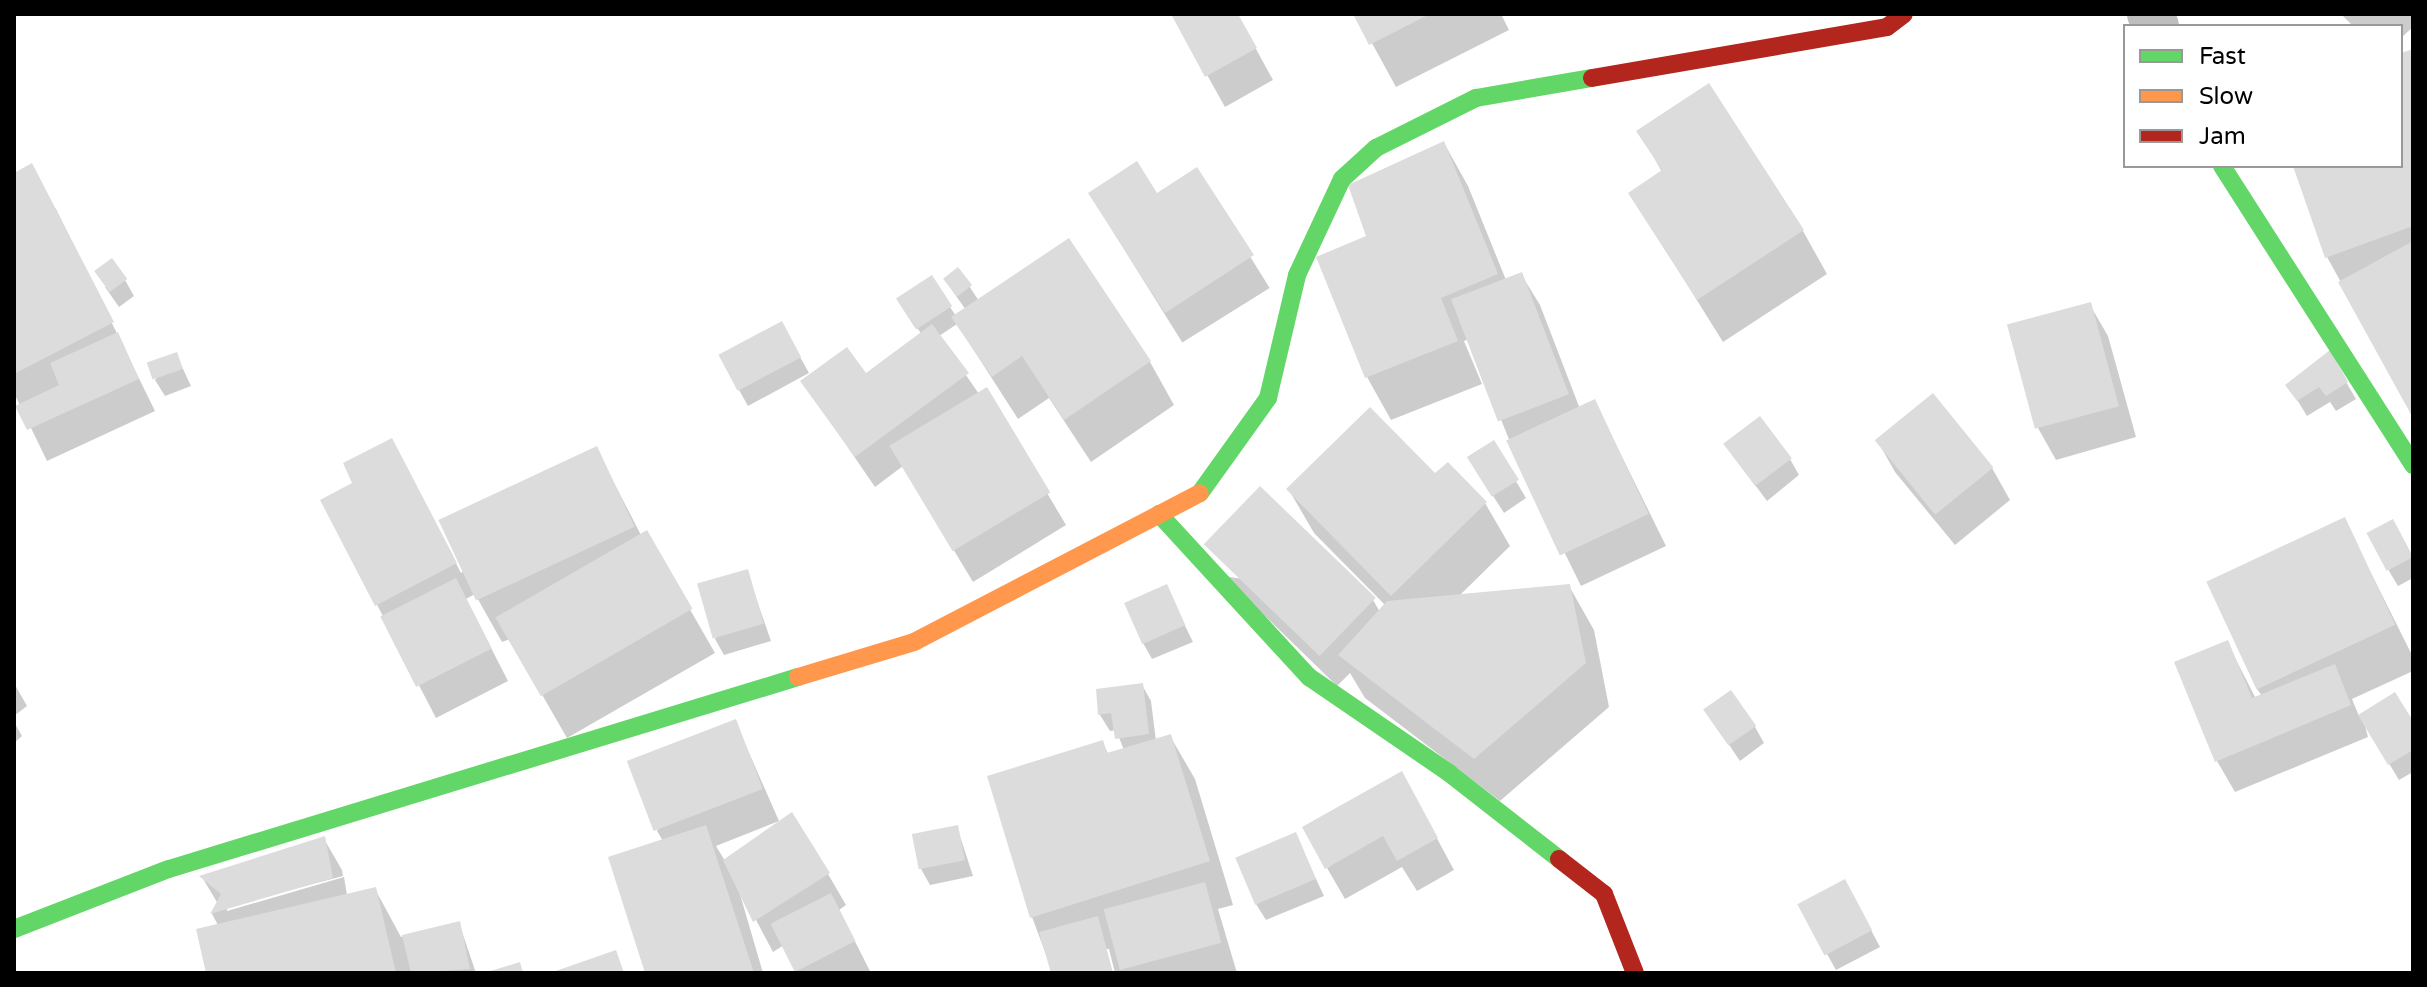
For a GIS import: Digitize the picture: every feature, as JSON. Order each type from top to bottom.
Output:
[{"type":"main road","points":[[14,929],[169,869],[914,642],[1208,489],[1268,398],[1297,275],[1342,179],[1376,148],[1476,98],[1887,27],[1904,14]]},
{"type":"main road","points":[[2223,168],[2413,465]]},
{"type":"main road","points":[[1159,514],[1309,677],[1449,773],[1604,894],[1635,973]]},
{"type":"building","points":[[1171,14],[1238,14],[1257,48],[1205,77]]},
{"type":"building","points":[[1353,14],[1430,14],[1369,45]]},
{"type":"building","points":[[2413,49],[2413,226],[2325,258],[2294,168],[2403,168],[2403,52]]},
{"type":"building","points":[[1709,83],[1804,230],[1697,300],[1628,193],[1662,170],[1636,131]]},
{"type":"building","points":[[1444,141],[1498,274],[1441,298],[1458,341],[1365,378],[1316,257],[1366,236],[1348,185]]},
{"type":"building","points":[[1137,161],[1157,193],[1197,167],[1254,255],[1165,313],[1088,193]]},
{"type":"building","points":[[32,163],[114,322],[14,374],[14,173]]},
{"type":"building","points":[[1069,238],[1151,361],[1064,420],[1022,356],[992,377],[951,317]]},
{"type":"building","points":[[2413,241],[2413,418],[2338,282]]},
{"type":"building","points":[[112,258],[127,279],[109,292],[94,271]]},
{"type":"building","points":[[958,267],[972,285],[957,297],[943,279]]},
{"type":"building","points":[[1522,272],[1569,394],[1498,422],[1451,299]]},
{"type":"building","points":[[932,275],[952,306],[916,329],[896,298]]},
{"type":"building","points":[[2091,302],[2119,406],[2035,429],[2007,325]]},
{"type":"building","points":[[782,321],[801,357],[738,391],[718,355]]},
{"type":"building","points":[[932,324],[969,373],[855,457],[800,381],[847,347],[866,373]]},
{"type":"building","points":[[118,332],[139,379],[27,430],[15,406],[59,385],[50,363]]},
{"type":"building","points":[[2330,350],[2348,382],[2326,396],[2319,387],[2297,401],[2285,385]]},
{"type":"building","points":[[177,352],[183,369],[153,379],[147,362]]},
{"type":"building","points":[[987,387],[1050,492],[953,551],[889,446]]},
{"type":"building","points":[[1933,393],[1993,468],[1935,515],[1875,440]]},
{"type":"building","points":[[1595,399],[1649,514],[1560,556],[1506,440]]},
{"type":"building","points":[[1370,407],[1435,473],[1448,462],[1487,502],[1391,596],[1286,489]]},
{"type":"building","points":[[1760,416],[1792,458],[1755,486],[1723,444]]},
{"type":"building","points":[[392,438],[457,563],[375,606],[320,500],[352,483],[343,463]]},
{"type":"building","points":[[1494,440],[1519,480],[1492,497],[1467,457]]},
{"type":"building","points":[[597,446],[635,527],[476,601],[438,520]]},
{"type":"building","points":[[1260,486],[1376,598],[1320,656],[1204,544]]},
{"type":"building","points":[[2345,517],[2395,625],[2257,690],[2206,582]]},
{"type":"building","points":[[2393,519],[2413,557],[2387,571],[2367,533]]},
{"type":"building","points":[[647,530],[692,609],[541,696],[495,618]]},
{"type":"building","points":[[748,569],[764,624],[713,638],[697,584]]},
{"type":"building","points":[[456,578],[492,648],[416,687],[380,617]]},
{"type":"building","points":[[1167,584],[1185,625],[1142,644],[1124,603]]},
{"type":"building","points":[[1570,584],[1586,663],[1474,759],[1338,655],[1387,601]]},
{"type":"building","points":[[2228,640],[2252,698],[2335,664],[2351,705],[2215,762],[2174,662]]},
{"type":"building","points":[[1143,683],[1149,734],[1115,739],[1111,713],[1098,715],[1096,689]]},
{"type":"building","points":[[1731,690],[1756,726],[1728,746],[1703,710]]},
{"type":"building","points":[[2395,692],[2413,721],[2413,750],[2388,765],[2358,715]]},
{"type":"building","points":[[736,719],[763,789],[654,831],[627,761]]},
{"type":"building","points":[[1171,734],[1210,861],[1030,918],[987,776],[1103,740],[1107,753]]},
{"type":"building","points":[[1402,771],[1438,838],[1397,861],[1383,836],[1325,869],[1302,827]]},
{"type":"building","points":[[792,812],[830,873],[753,922],[723,860]]},
{"type":"building","points":[[706,825],[754,973],[645,973],[608,857]]},
{"type":"building","points":[[958,825],[965,860],[919,869],[912,834]]},
{"type":"building","points":[[1296,832],[1316,879],[1255,905],[1235,858]]},
{"type":"building","points":[[325,836],[333,878],[210,914],[221,894],[199,876]]},
{"type":"building","points":[[1845,879],[1872,930],[1825,956],[1797,904]]},
{"type":"building","points":[[1205,882],[1221,943],[1120,970],[1104,909]]},
{"type":"building","points":[[376,887],[396,973],[206,973],[196,929]]},
{"type":"building","points":[[831,893],[856,941],[795,972],[770,924]]},
{"type":"building","points":[[1098,916],[1113,973],[1051,973],[1039,932]]},
{"type":"building","points":[[460,921],[470,969],[411,973],[402,935]]},
{"type":"building","points":[[616,950],[624,973],[550,973]]},
{"type":"building","points":[[520,962],[523,973],[487,973],[487,972]]},
{"type":"traffic: fast","points":[[1200,493],[1268,398],[1297,275],[1342,179],[1376,148],[1476,98],[1592,78]]},
{"type":"traffic: fast","points":[[2223,168],[2413,465]]},
{"type":"traffic: fast","points":[[1159,514],[1309,677],[1449,773],[1559,859]]},
{"type":"traffic: fast","points":[[14,929],[169,869],[798,677]]},
{"type":"traffic: slow","points":[[798,677],[914,642],[1200,493]]},
{"type":"traffic: jam","points":[[1592,78],[1887,27],[1904,14]]},
{"type":"traffic: jam","points":[[1559,859],[1604,894],[1635,973]]}]
